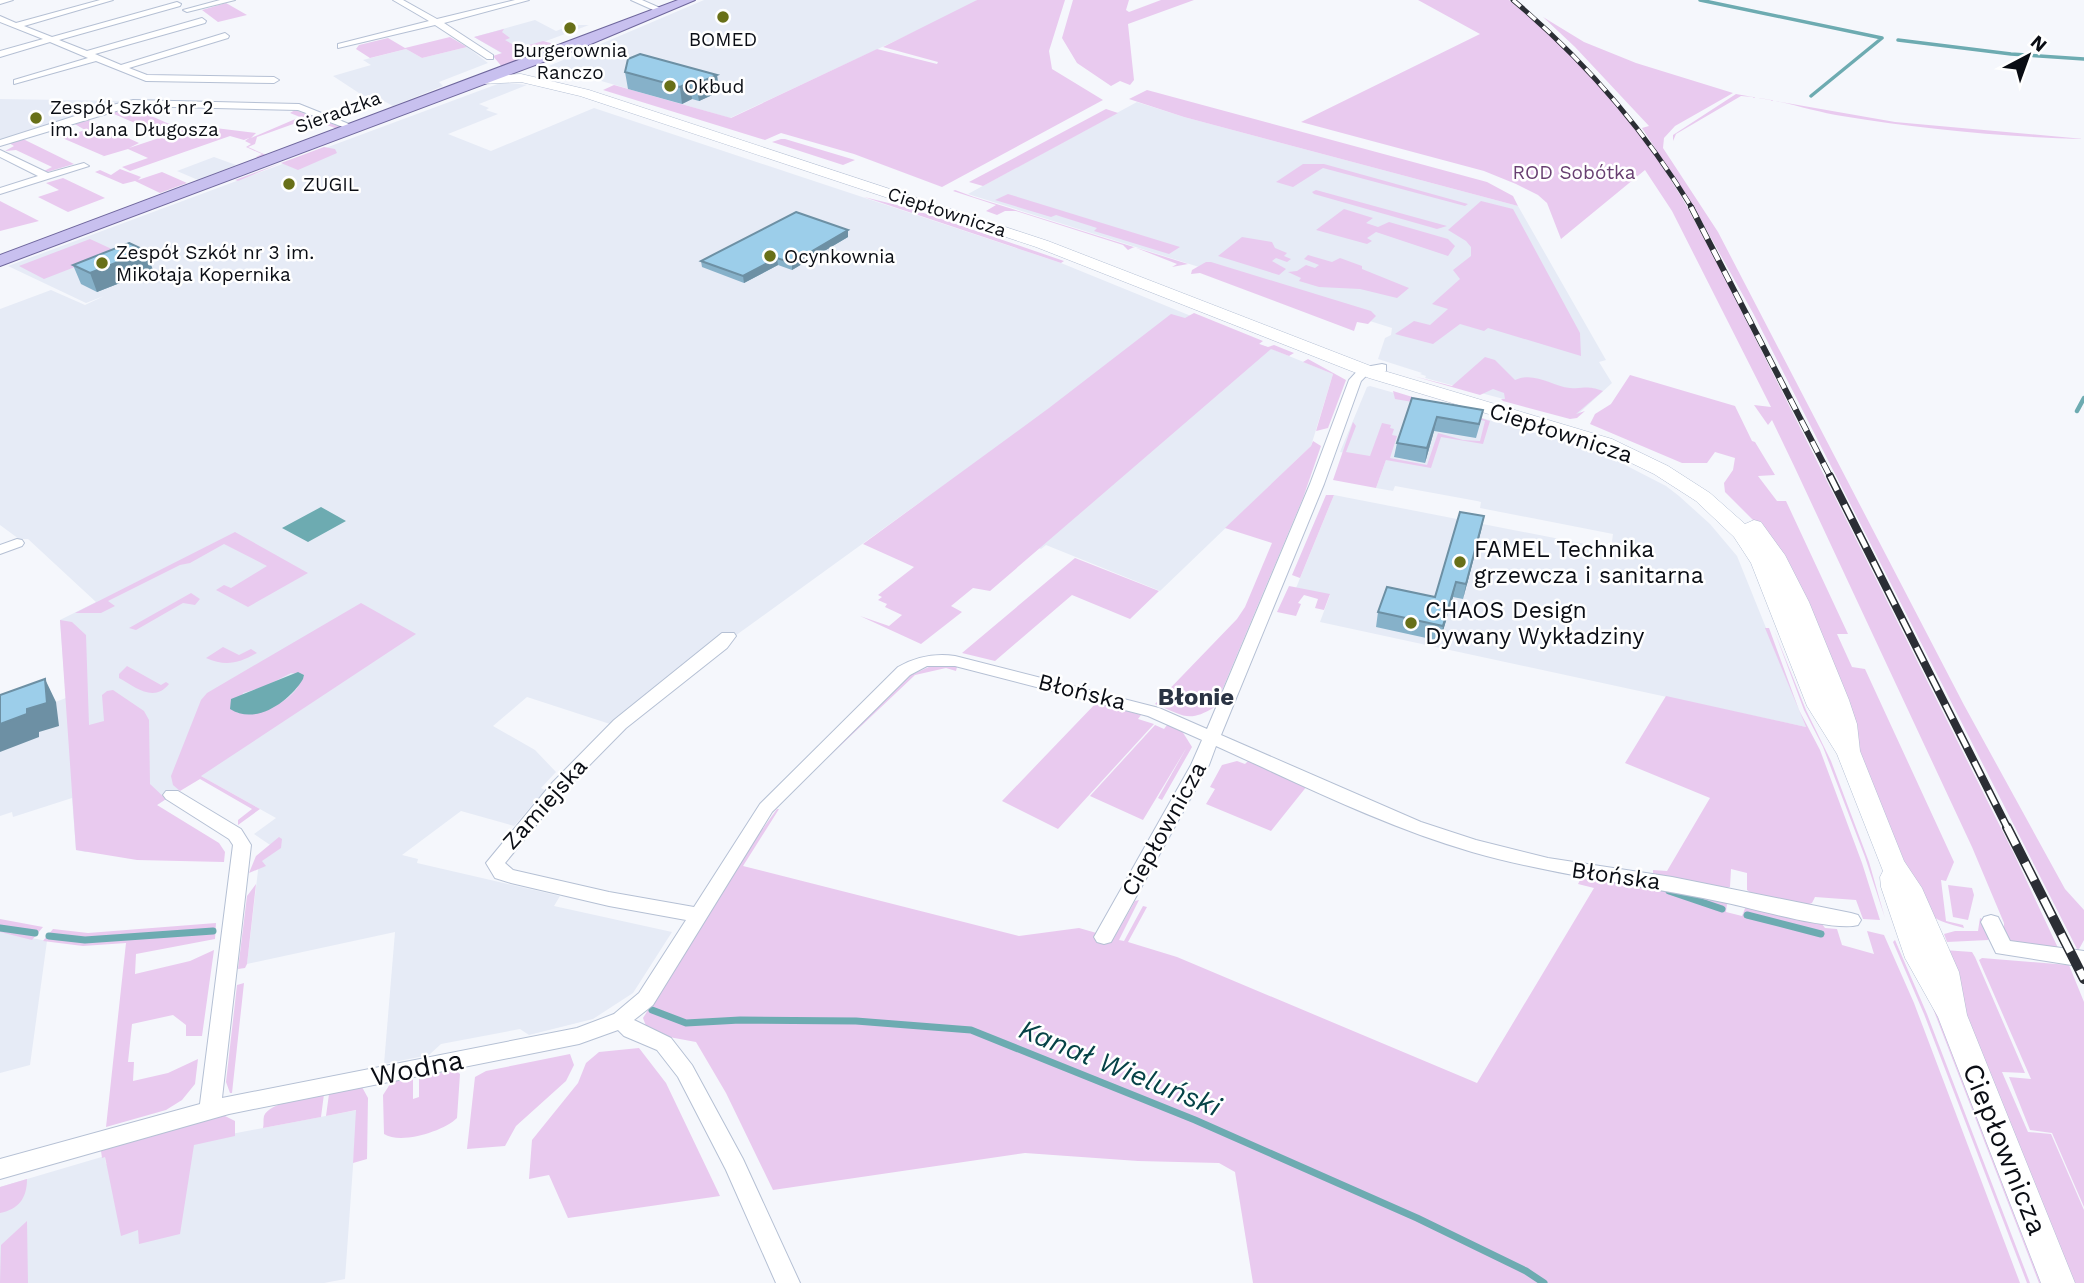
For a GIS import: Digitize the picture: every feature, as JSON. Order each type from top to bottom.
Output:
[{"type":"main road","name":"Sieradzka","points":[[0,261],[482,80],[517,73],[561,51],[689,0]]},
{"type":"main road","points":[[537,74],[542,64],[561,51]]},
{"type":"main road","name":"Ciepłownicza","points":[[517,73],[537,74],[551,81],[593,90],[1035,234],[1367,366]]},
{"type":"main road","name":"Ciepłownicza","points":[[517,73],[1033,241],[1367,366],[1605,443],[1661,470],[1703,497],[1733,523],[1757,553],[1819,706],[1849,754],[1892,864],[1894,887],[1919,958],[1952,1015],[2058,1283]]},
{"type":"street","points":[[0,2],[9,0]]},
{"type":"street","points":[[0,30],[109,0]]},
{"type":"street","points":[[187,10],[230,0]]},
{"type":"street","points":[[397,0],[490,57]]},
{"type":"street","points":[[341,46],[525,0]]},
{"type":"street","points":[[635,0],[663,11]]},
{"type":"street","points":[[0,54],[175,2],[225,36],[119,68]]},
{"type":"street","points":[[0,19],[119,68],[154,78],[274,80]]},
{"type":"street","points":[[86,54],[202,20]]},
{"type":"street","points":[[18,82],[96,58]]},
{"type":"street","points":[[4,141],[124,104],[299,107],[355,128]]},
{"type":"street","points":[[0,153],[45,176]]},
{"type":"street","points":[[0,191],[84,166]]},
{"type":"street","name":"Ciepłownicza","points":[[1104,937],[1188,791],[1317,484],[1353,383],[1367,366]]},
{"type":"street","points":[[0,550],[17,543]]},
{"type":"street","name":"Zamiejska","points":[[697,915],[609,899],[510,876],[496,869],[495,863],[547,798],[593,751],[628,717],[721,644],[727,636]]},
{"type":"street","name":"Błońska","points":[[621,1020],[646,999],[766,808],[893,681],[921,662],[934,659],[953,660],[1153,712],[1415,827],[1474,846],[1548,865],[1672,884],[1851,920]]},
{"type":"street","points":[[172,795],[235,834],[242,845],[210,1110]]},
{"type":"street","points":[[1991,922],[2003,948],[2084,959]]},
{"type":"street","points":[[621,1020],[631,1030],[664,1044],[685,1071],[735,1166],[788,1283]]},
{"type":"street","name":"Wodna","points":[[0,1169],[210,1110],[544,1044],[597,1030],[621,1020]]},
{"type":"shaded area","points":[[704,0],[977,0],[972,5],[730,118],[549,66]]},
{"type":"shaded area","points":[[535,20],[556,31],[572,25],[589,25],[514,53],[503,54],[474,37]]},
{"type":"shaded area","points":[[467,47],[488,63],[439,82],[443,86],[393,106],[362,95],[333,76],[371,65],[363,60],[406,49],[422,58]]},
{"type":"shaded area","points":[[503,82],[527,85],[479,104],[498,114],[448,134],[491,151],[594,108],[1061,263],[1333,374],[1311,446],[1160,591],[1046,545],[1041,549],[923,500],[735,636],[720,636],[610,724],[527,697],[493,726],[535,750],[556,772],[541,788],[545,790],[514,826],[461,811],[402,855],[418,859],[417,863],[560,896],[554,906],[672,932],[633,993],[593,1019],[529,1035],[520,1029],[441,1044],[429,1055],[384,1064],[395,932],[247,964],[259,862],[276,849],[254,834],[276,818],[201,776],[86,852],[76,850],[72,798],[13,817],[12,812],[0,816],[0,723],[66,698],[60,620],[96,602],[28,539],[19,539],[0,525],[0,309],[51,290],[85,305],[104,296],[86,303],[8,266]]},
{"type":"shaded area","name":"Zespół Szkół nr 2 im. Jana Długosza","points":[[0,99],[125,101],[0,140]]},
{"type":"shaded area","points":[[1137,102],[1518,206],[1606,360],[1599,362],[1612,383],[1577,415],[1565,411],[1556,413],[1425,378],[1426,376],[1420,374],[1422,373],[1378,359],[1385,338],[1391,335],[1392,328],[968,194]]},
{"type":"shaded area","points":[[214,157],[236,165],[198,180],[177,171]]},
{"type":"shaded area","points":[[1367,387],[1598,451],[1666,486],[1679,496],[1710,524],[1737,556],[1806,727],[1320,622],[1330,595],[1296,588],[1334,495],[1611,549],[1613,534],[1480,508],[1481,502],[1477,501],[1395,486],[1393,491],[1376,488],[1386,460],[1340,452]]},
{"type":"shaded area","points":[[0,932],[47,941],[30,1065],[0,1073]]},
{"type":"shaded area","points":[[357,1110],[345,1279],[324,1283],[0,1283],[0,1187],[105,1156],[106,1164],[169,1146]]},
{"type":"green space","points":[[977,0],[1065,0],[1049,51],[1052,69],[1103,100],[942,187],[854,154],[781,133],[765,140],[603,90],[614,85],[731,118],[877,49],[937,64],[938,62],[883,47]]},
{"type":"green space","points":[[1073,0],[1129,0],[1126,10],[1129,12],[1161,0],[1194,0],[1128,24],[1134,80],[1130,85],[1120,81],[1111,86],[1077,63],[1062,38]]},
{"type":"green space","name":"ROD Sobótka","points":[[1418,0],[1509,0],[1546,31],[1597,82],[1655,154],[1723,274],[2014,854],[2059,950],[2014,946],[2004,936],[2004,923],[1972,847],[1795,468],[1772,420],[1768,425],[1754,405],[1771,407],[1672,211],[1645,170],[1561,239],[1547,203],[1538,195],[1516,184],[1484,171],[1301,122],[1480,34]]},
{"type":"green space","points":[[226,3],[247,15],[218,22],[202,10]]},
{"type":"green space","points":[[1543,17],[1584,42],[1636,63],[1733,93],[1675,126],[1664,138],[1663,148],[1718,232],[1964,705],[2065,889],[2084,910],[2084,940],[2078,951],[1753,313],[1697,213],[1642,128],[1649,126]]},
{"type":"green space","points":[[504,29],[502,32],[510,38],[505,40],[519,48],[543,41],[558,45],[503,68],[493,56],[502,53],[474,37]]},
{"type":"green space","points":[[450,37],[467,47],[422,58],[406,49],[370,58],[356,49],[359,45],[388,38],[405,48]]},
{"type":"green space","points":[[1147,90],[1487,182],[1513,196],[1518,206],[1184,117],[1129,99]]},
{"type":"green space","points":[[1736,94],[1753,97],[1741,96],[1676,134],[1673,141],[1673,135]]},
{"type":"green space","points":[[1776,101],[1895,122],[2084,139],[1902,125],[1830,114]]},
{"type":"green space","points":[[126,108],[128,112],[138,112],[172,125],[191,127],[203,124],[199,126],[256,133],[251,138],[300,117],[290,113],[295,110],[341,127],[337,129],[310,118],[257,137],[255,144],[248,147],[266,155],[258,158],[256,157],[262,154],[246,147],[251,144],[245,141],[249,138],[244,140],[230,136],[130,171],[122,167],[148,158],[128,149],[101,157],[104,156],[53,134],[59,132],[67,136],[85,130],[73,123],[84,118],[139,143],[129,148],[165,136],[107,111]]},
{"type":"green space","points":[[1106,109],[1118,113],[983,186],[969,182]]},
{"type":"green space","points":[[21,138],[74,164],[47,172],[44,171],[52,167],[16,150],[5,151],[14,146],[9,143]]},
{"type":"green space","points":[[781,139],[855,160],[843,165],[772,142]]},
{"type":"green space","points":[[324,147],[335,149],[337,153],[298,170],[281,163],[235,180]]},
{"type":"green space","points":[[1303,164],[1324,164],[1468,204],[1465,206],[1323,168],[1293,187],[1276,182]]},
{"type":"green space","points":[[120,169],[141,177],[138,180],[162,172],[187,183],[160,193],[135,181],[123,184],[95,172],[100,170],[111,175]]},
{"type":"green space","points":[[63,178],[105,198],[68,212],[38,197],[59,190],[46,183]]},
{"type":"green space","points":[[1316,190],[1447,226],[1437,229],[1312,192]]},
{"type":"green space","points":[[953,191],[1134,247],[1128,250],[1123,245],[1016,211],[1005,211],[997,215],[986,211],[996,205]]},
{"type":"green space","points":[[1008,194],[1180,247],[1169,254],[1094,231],[1097,228],[1056,215],[1051,217],[995,200]]},
{"type":"green space","points":[[864,197],[909,208],[1064,261],[1061,263]]},
{"type":"green space","points":[[0,201],[39,221],[0,231]]},
{"type":"green space","points":[[1481,201],[1513,209],[1580,333],[1581,356],[1488,328],[1484,331],[1460,324],[1433,344],[1395,334],[1414,321],[1430,325],[1448,309],[1432,304],[1460,279],[1453,270],[1471,256],[1471,247],[1448,230]]},
{"type":"green space","points":[[1344,209],[1373,218],[1366,223],[1378,227],[1389,222],[1448,239],[1455,246],[1448,256],[1376,232],[1367,238],[1372,241],[1367,244],[1316,230]]},
{"type":"green space","points":[[1242,237],[1272,242],[1275,248],[1287,253],[1284,256],[1291,259],[1287,262],[1276,258],[1272,261],[1286,269],[1279,275],[1218,256]]},
{"type":"green space","points":[[90,239],[116,251],[44,279],[19,266]]},
{"type":"green space","points":[[1135,247],[1188,264],[1172,267],[1177,264]]},
{"type":"green space","points":[[1308,255],[1332,262],[1340,258],[1409,288],[1397,298],[1360,289],[1319,287],[1299,281],[1301,278],[1288,272],[1297,271],[1306,265],[1315,268],[1319,265],[1304,259]]},
{"type":"green space","points":[[1206,262],[1371,311],[1376,316],[1368,324],[1357,322],[1354,331],[1200,273],[1191,274],[1192,270]]},
{"type":"green space","points":[[1194,313],[1263,341],[1259,344],[1268,347],[1274,345],[1294,353],[1289,356],[1271,349],[990,591],[973,588],[951,606],[962,612],[921,644],[860,616],[889,626],[902,615],[885,607],[887,604],[878,600],[882,597],[878,595],[914,567],[863,544],[1049,408],[1171,314],[1185,318]]},
{"type":"green space","points":[[1485,357],[1495,360],[1515,380],[1529,377],[1563,387],[1603,391],[1576,414],[1585,411],[1577,418],[1570,419],[1503,401],[1501,399],[1505,399],[1504,393],[1493,389],[1480,395],[1413,376],[1452,386]]},
{"type":"green space","points":[[1308,359],[1346,380],[1328,428],[1316,431],[1333,374],[1303,362]]},
{"type":"green space","points":[[1630,375],[1735,406],[1752,441],[1775,475],[1758,476],[1777,501],[1786,501],[1848,634],[1837,634],[1852,667],[1865,669],[1954,862],[1946,881],[1941,880],[1946,921],[1963,925],[1964,928],[1934,917],[1922,900],[1764,531],[1725,492],[1724,483],[1733,470],[1735,458],[1715,452],[1707,463],[1682,463],[1590,424],[1595,414],[1611,404]]},
{"type":"green space","points":[[1393,391],[1490,421],[1483,444],[1441,437],[1431,468],[1386,460],[1376,488],[1333,480],[1353,422],[1356,426],[1346,452],[1370,456],[1382,423],[1391,425],[1390,428],[1394,429],[1392,435],[1397,436],[1390,458],[1427,465],[1438,433],[1463,440],[1480,441],[1485,421],[1430,405],[1395,399]]},
{"type":"green space","points":[[1313,441],[1321,446],[1303,498],[1215,707],[1198,715],[1186,716],[1155,704],[1237,619],[1245,607],[1272,543],[1225,528],[1311,446]]},
{"type":"green space","points":[[1326,495],[1334,495],[1300,578],[1292,575]]},
{"type":"green space","points":[[235,532],[308,573],[248,607],[216,590],[224,585],[231,588],[267,566],[224,544],[108,601],[115,606],[101,613],[75,613]]},
{"type":"green space","points":[[1075,558],[1159,591],[1130,619],[1072,595],[995,661],[962,653]]},
{"type":"green space","points":[[1289,586],[1330,594],[1324,610],[1315,608],[1318,599],[1304,595],[1298,603],[1301,604],[1296,616],[1277,612]]},
{"type":"green space","points":[[191,593],[200,599],[195,605],[183,603],[136,630],[129,628]]},
{"type":"green space","points":[[361,603],[416,634],[201,776],[260,809],[238,825],[238,820],[252,809],[200,779],[180,791],[173,785],[171,776],[201,700],[207,693]],"holes":[[[291,673],[304,675],[286,700],[267,709],[237,713],[243,693],[264,687]]]},
{"type":"green space","points":[[60,620],[72,622],[86,635],[89,725],[104,721],[102,695],[107,691],[113,690],[144,711],[149,720],[150,784],[166,799],[157,805],[219,843],[225,852],[224,862],[137,860],[76,850]]},
{"type":"green space","points":[[1765,628],[1769,628],[1799,710],[1820,750],[1880,920],[1863,919],[1856,900],[1815,897],[1812,903],[1806,905],[1751,893],[1747,890],[1747,873],[1731,869],[1730,887],[1727,888],[1653,874],[1653,870],[1667,871],[1710,798],[1625,763],[1666,696],[1806,727]]},
{"type":"green space","points":[[1774,630],[1806,710],[1831,761],[1869,862],[1885,918],[1823,747],[1804,710]]},
{"type":"green space","points":[[223,647],[239,655],[251,649],[257,653],[232,663],[206,658]]},
{"type":"green space","points":[[127,666],[161,685],[166,682],[169,684],[157,692],[144,692],[119,678],[119,674]]},
{"type":"green space","points":[[931,666],[957,667],[956,671],[946,668],[915,675],[804,780],[911,675]]},
{"type":"green space","points":[[1097,702],[1141,715],[1138,719],[1154,724],[1058,829],[1002,801]]},
{"type":"green space","points":[[1155,725],[1164,729],[1167,725],[1182,731],[1192,747],[1162,800],[1158,798],[1187,747],[1143,820],[1090,796]]},
{"type":"green space","points":[[1237,761],[1245,764],[1248,761],[1307,786],[1271,831],[1206,804],[1215,789],[1210,787],[1222,765]]},
{"type":"green space","points":[[777,809],[743,866],[1019,936],[1079,928],[1114,938],[1135,901],[1139,900],[1119,940],[1124,941],[1143,906],[1147,907],[1128,942],[1177,957],[1477,1083],[1594,888],[1578,884],[1581,878],[1723,901],[1727,904],[1726,912],[1742,916],[1746,906],[1822,924],[1825,928],[1837,929],[1842,945],[1874,954],[1867,931],[1884,935],[1914,1003],[2020,1283],[1253,1283],[1235,1172],[1219,1163],[1138,1161],[1025,1153],[773,1190],[726,1093],[696,1042],[669,1037],[646,1026],[643,1018],[746,852]]},
{"type":"green space","points":[[279,837],[282,839],[281,848],[262,861],[266,866],[249,873],[256,856]]},
{"type":"green space","points":[[256,884],[247,964],[245,968],[238,969],[247,896]]},
{"type":"green space","points":[[1948,885],[1972,888],[1974,895],[1968,920],[1953,917]]},
{"type":"green space","points":[[1980,918],[1984,920],[1988,940],[1947,942],[1944,934],[1978,931]]},
{"type":"green space","points":[[0,919],[43,927],[32,940],[0,932]]},
{"type":"green space","points":[[216,923],[215,939],[136,954],[135,974],[190,961],[214,950],[202,1036],[186,1036],[186,1025],[173,1015],[132,1024],[128,1062],[134,1062],[133,1081],[168,1073],[198,1059],[195,1084],[182,1100],[166,1110],[106,1127],[126,943],[83,946],[43,941],[53,929],[88,933]]},
{"type":"green space","points":[[1895,940],[1927,1014],[2030,1283],[2027,1283],[1924,1014],[1893,942]]},
{"type":"green space","points":[[1944,950],[1972,952],[1975,957],[2025,1073],[2002,1072],[2028,1132],[2051,1134],[2084,1210],[2084,1283],[2073,1283],[1972,1035]]},
{"type":"green space","points":[[1909,958],[1935,1006],[2044,1283],[2039,1283],[1932,1006]]},
{"type":"green space","points":[[1982,958],[2069,965],[2084,1002],[2084,1207],[2052,1133],[2030,1130],[2009,1077],[2031,1079],[1979,960]]},
{"type":"green space","points":[[244,983],[230,1093],[226,1082],[237,985]]},
{"type":"green space","points":[[639,1048],[666,1083],[720,1196],[568,1218],[549,1175],[529,1179],[532,1140],[578,1083],[586,1063],[599,1052]]},
{"type":"green space","points":[[570,1054],[574,1065],[566,1081],[516,1126],[505,1146],[467,1149],[475,1077],[486,1071]]},
{"type":"green space","points":[[455,1070],[460,1074],[457,1118],[442,1128],[422,1135],[401,1138],[384,1134],[383,1095],[392,1081],[413,1077],[413,1099],[419,1097],[419,1077]]},
{"type":"green space","points":[[362,1087],[368,1098],[367,1159],[353,1163],[356,1110],[326,1116],[329,1094]]},
{"type":"green space","points":[[324,1094],[321,1117],[263,1128],[264,1116],[274,1107]]},
{"type":"green space","points":[[221,1114],[235,1121],[235,1136],[194,1145],[180,1234],[139,1244],[138,1230],[121,1236],[105,1157],[102,1158],[101,1151]]},
{"type":"green space","points":[[27,1179],[21,1202],[0,1213],[0,1187]]},
{"type":"green space","points":[[27,1221],[28,1283],[0,1283],[1,1245]]},
{"type":"water","points":[[321,507],[346,521],[308,542],[282,528]]},
{"type":"water","points":[[298,672],[304,675],[303,679],[290,695],[271,709],[251,715],[230,709],[231,699]]},
{"type":"building","points":[[640,54],[717,75],[680,87],[625,72],[628,59]]},
{"type":"building","name":"Ocynkownia","points":[[796,212],[848,230],[792,263],[777,258],[743,276],[701,261]]},
{"type":"building","points":[[129,243],[146,251],[90,273],[73,265]]},
{"type":"building","points":[[1412,398],[1483,410],[1479,424],[1437,417],[1427,448],[1397,443]]},
{"type":"building","points":[[1460,512],[1484,516],[1466,584],[1456,582],[1443,626],[1378,612],[1387,587],[1435,597]]},
{"type":"building","points":[[45,679],[47,703],[27,709],[27,714],[0,724],[0,695]]},
{"type":"waterway","points":[[1700,0],[1882,38],[1811,96]]},
{"type":"waterway","points":[[1898,40],[2011,54],[2084,59]]},
{"type":"waterway","points":[[2077,411],[2084,398]]},
{"type":"waterway","points":[[1669,891],[1722,909]]},
{"type":"waterway","points":[[1747,915],[1821,934]]},
{"type":"waterway","name":"Kanał Wieluński","points":[[0,928],[35,933]]},
{"type":"waterway","name":"Kanał Wieluński","points":[[49,936],[85,940],[213,931]]},
{"type":"waterway","name":"Kanał Wieluński","points":[[652,1010],[686,1023],[740,1020],[856,1021],[971,1030],[1195,1120],[1417,1218],[1526,1271],[1544,1283]]},
{"type":"railway","points":[[1513,0],[1564,47],[1611,97],[1654,151],[1692,208]]},
{"type":"railway","points":[[1691,207],[1831,478]]},
{"type":"railway","points":[[1830,476],[2008,829]]},
{"type":"railway","points":[[2007,827],[2084,979]]},
{"type":"place","name":"BOMED","points":[[723,17]]},
{"type":"place","name":"Burgerownia Ranczo","points":[[570,28]]},
{"type":"place","name":"Okbud","points":[[670,86]]},
{"type":"place","name":"Zespół Szkół nr 2 im. Jana Długosza","points":[[36,118]]},
{"type":"place","name":"ZUGIL","points":[[289,184]]},
{"type":"place","name":"Ocynkownia","points":[[770,256]]},
{"type":"place","name":"Zespół Szkół nr 3 im. Mikołaja Kopernika","points":[[102,263]]},
{"type":"place","name":"FAMEL Technika grzewcza i sanitarna","points":[[1460,562]]},
{"type":"place","name":"CHAOS Design Dywany Wykładziny","points":[[1411,623]]},
{"type":"district","name":"Błonie","points":[[1196,697]]}]
